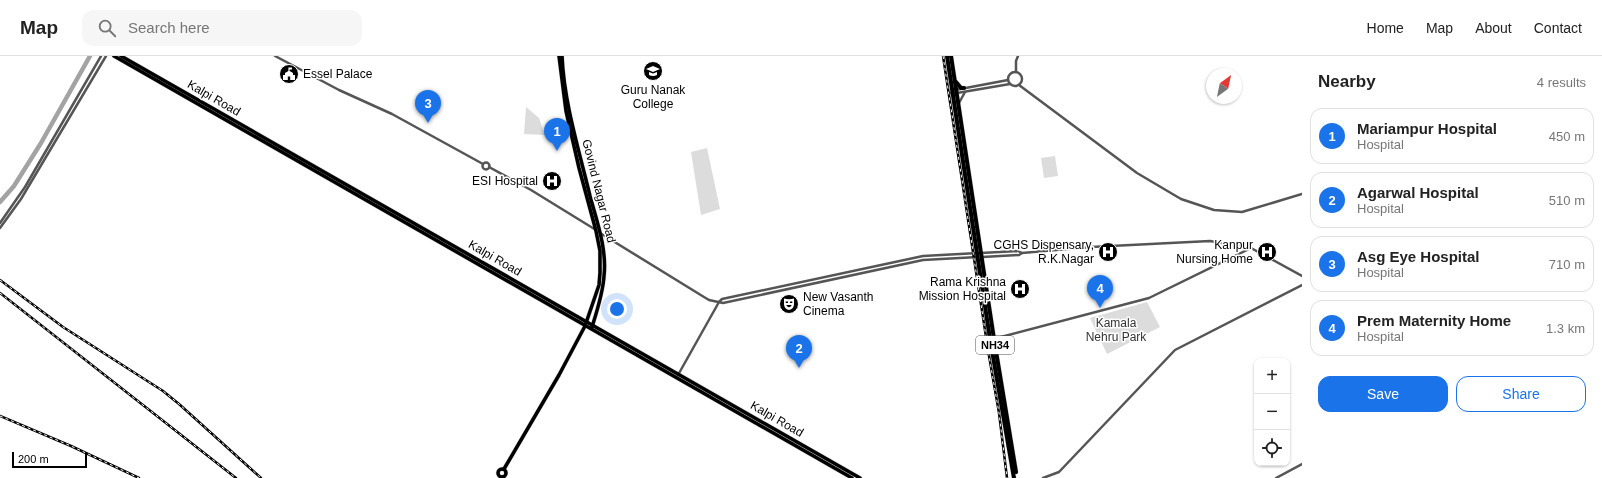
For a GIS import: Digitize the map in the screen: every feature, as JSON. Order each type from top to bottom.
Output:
[{"type":"highway","name":"NH34","points":[[947,56],[955,92],[992,339],[1016,478]]},
{"type":"highway","name":"NH34","points":[[951,56],[968,176]]},
{"type":"highway","points":[[955,82],[965,90]]},
{"type":"main road","name":"Kalpi Road","points":[[114,56],[352,190]]},
{"type":"main road","name":"Kalpi Road","points":[[121,56],[591,328],[860,478]]},
{"type":"main road","name":"Govind Nagar Road","points":[[559,56],[566,111],[579,168],[604,253],[604,276],[591,328]]},
{"type":"main road","name":"Govind Nagar Road","points":[[504,469],[559,376],[586,325],[597,293],[600,273],[598,232],[569,110],[562,56]]},
{"type":"main road","name":"Kalpi Road","points":[[677,376],[852,478]]},
{"type":"main road","points":[[504,469],[506,473],[500,477],[499,470],[504,469]]},
{"type":"street","points":[[0,223],[25,188],[101,56]]},
{"type":"street","points":[[0,228],[21,199],[106,56]]},
{"type":"street","points":[[275,56],[339,90],[392,114],[483,164],[488,162],[489,167],[531,190],[704,297],[723,303],[923,260],[1018,251],[1022,252],[1193,241],[1210,241],[1251,248],[1302,276]]},
{"type":"street","points":[[1016,72],[1016,61],[1018,56]]},
{"type":"street","points":[[1010,84],[1008,80],[1010,73],[1016,72],[1020,74],[1022,78],[1019,85]]},
{"type":"street","points":[[955,92],[1008,80]]},
{"type":"street","points":[[965,90],[1010,84],[1013,86],[1019,85],[1137,173],[1181,199],[1214,210],[1242,212],[1302,194]]},
{"type":"street","points":[[959,104],[965,90]]},
{"type":"street","points":[[992,339],[1149,298],[1251,248]]},
{"type":"street","points":[[980,255],[1019,254],[1022,252]]},
{"type":"street","points":[[1043,478],[1059,472],[1175,350],[1302,285]]},
{"type":"street","points":[[677,376],[719,302]]},
{"type":"street","points":[[1276,478],[1302,464]]},
{"type":"green space","points":[[526,107],[539,118],[545,135],[524,134]]},
{"type":"green space","points":[[707,148],[720,209],[701,215],[691,152]]},
{"type":"green space","points":[[1055,156],[1058,176],[1044,178],[1041,158]]},
{"type":"green space","name":"Kamala Nehru Park","points":[[1147,302],[1160,327],[1107,354],[1090,318]]},
{"type":"waterway","points":[[0,202],[14,186],[41,143],[90,56]]},
{"type":"railway","points":[[943,56],[999,413],[1007,478]]},
{"type":"railway","points":[[0,280],[63,327],[163,391],[261,478]]},
{"type":"railway","points":[[0,293],[236,478]]},
{"type":"railway","points":[[0,416],[71,446],[139,478]]},
{"type":"place","name":"Guru Nanak College","points":[[653,71]]},
{"type":"place","name":"Essel Palace","points":[[289,74]]},
{"type":"place","name":"Asg Eye Hospital","points":[[428,123]]},
{"type":"place","name":"Mariampur Hospital","points":[[557,151]]},
{"type":"place","name":"ESI Hospital","points":[[552,181]]},
{"type":"place","name":"CGHS Dispensary, R.K.Nagar","points":[[1108,252]]},
{"type":"place","name":"Kanpur Nursing Home","points":[[1267,252]]},
{"type":"place","name":"Rama Krishna Mission Hospital","points":[[1020,289]]},
{"type":"place","name":"New Vasanth Cinema","points":[[789,304]]},
{"type":"place","name":"Prem Maternity Home","points":[[1100,308]]},
{"type":"place","name":"Agarwal Hospital","points":[[799,368]]}]
